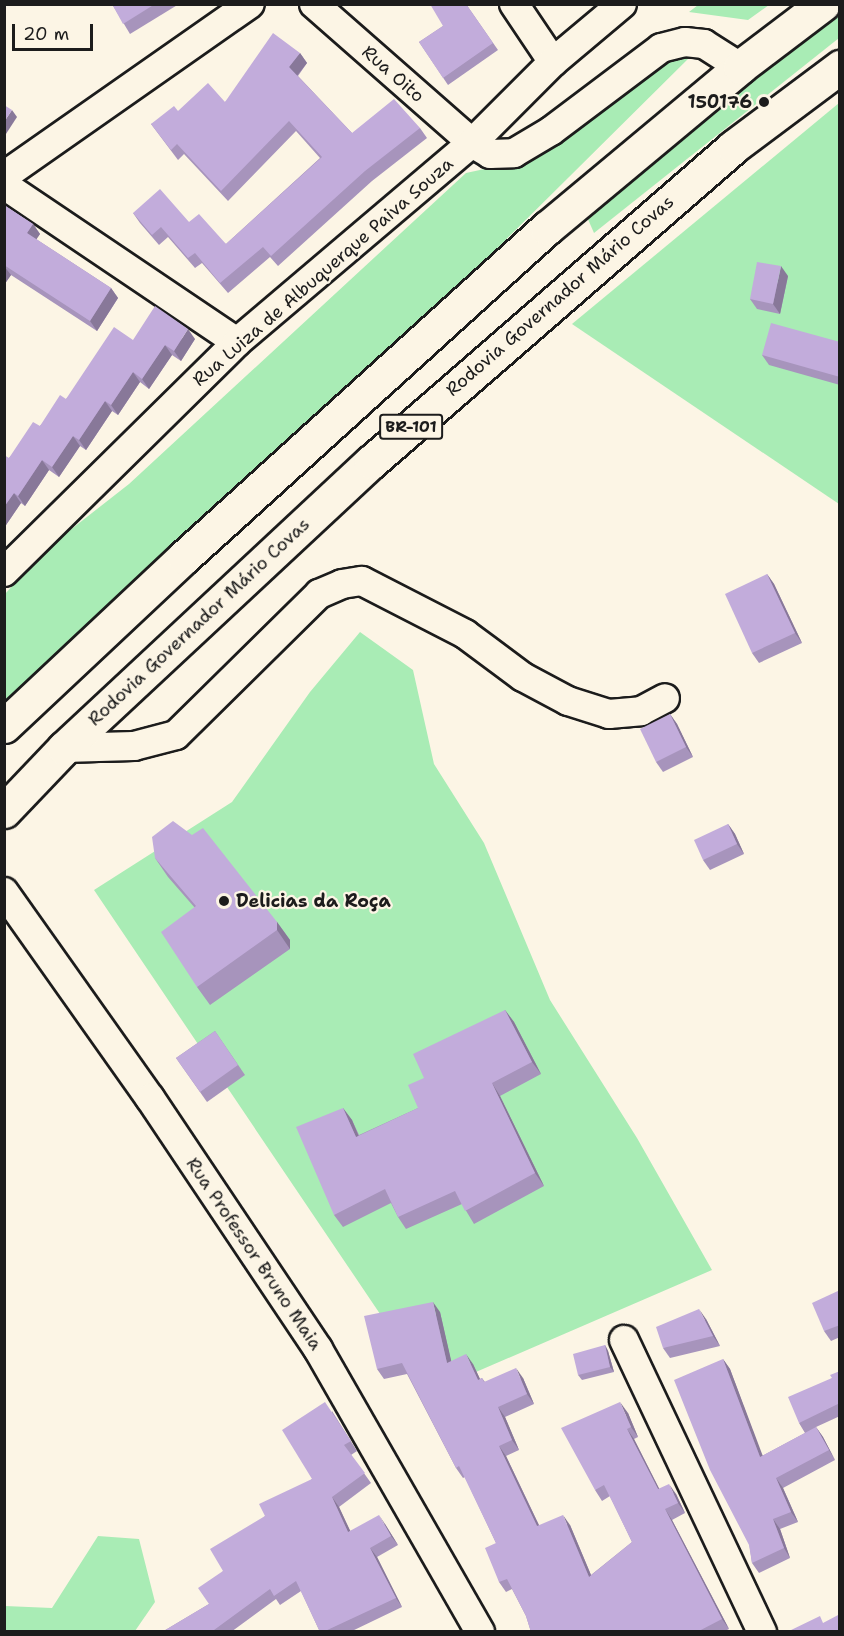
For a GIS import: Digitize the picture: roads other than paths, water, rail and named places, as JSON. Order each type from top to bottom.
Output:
[{"type":"highway","name":"BR-101","points":[[4,726],[184,557],[530,244],[740,67],[824,4]]},
{"type":"highway","name":"Rodovia Governador Mário Covas","points":[[4,811],[64,748],[371,462],[553,301],[733,147],[840,67]]},
{"type":"street","points":[[4,176],[250,4]]},
{"type":"street","name":"Rua Oito","points":[[314,4],[472,143],[490,154],[514,153],[552,131],[660,48],[685,42],[704,44],[740,67]]},
{"type":"street","points":[[514,4],[553,62]]},
{"type":"street","name":"Rua Luiza de Albuquerque Paiva Souza","points":[[4,572],[237,342],[472,143],[553,62],[622,4]]},
{"type":"street","points":[[4,185],[237,342]]},
{"type":"street","points":[[64,748],[135,746],[176,735],[319,594],[342,584],[362,581],[465,634],[523,677],[568,701],[609,714],[641,711],[665,698]]},
{"type":"street","name":"Rua Professor Bruno Maia","points":[[4,892],[156,1107],[318,1349],[480,1632]]},
{"type":"street","points":[[624,1340],[762,1632]]},
{"type":"place","name":"150176","points":[[764,102]]},
{"type":"place","name":"Delicias da Roça","points":[[224,901]]}]
